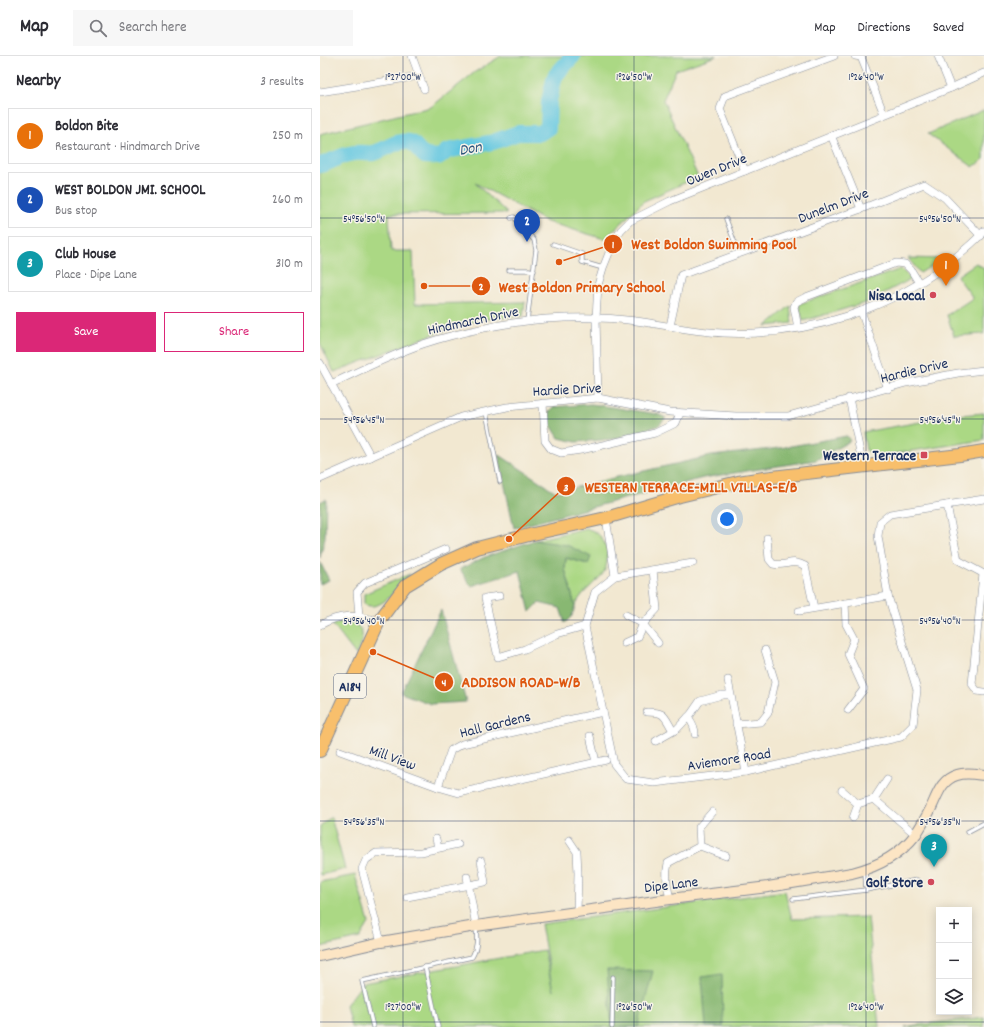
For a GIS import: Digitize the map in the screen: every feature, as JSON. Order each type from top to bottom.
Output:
[{"type":"main road","name":"A184","points":[[320,751],[379,621],[405,586],[441,564],[477,548],[606,518],[680,496],[738,482],[984,451]]},
{"type":"street","points":[[412,56],[424,89]]},
{"type":"street","points":[[745,171],[720,109],[725,96],[834,56]]},
{"type":"street","points":[[856,56],[861,57],[884,114]]},
{"type":"street","points":[[938,56],[951,88]]},
{"type":"street","name":"Owen Drive","points":[[598,398],[596,318],[598,285],[603,268],[614,243],[621,230],[630,221],[670,202],[951,88],[984,73]]},
{"type":"street","points":[[320,92],[419,76]]},
{"type":"street","points":[[831,136],[861,209]]},
{"type":"street","name":"Dunelm Drive","points":[[670,326],[682,275],[861,209],[924,184],[945,198],[982,233]]},
{"type":"street","name":"Hindmarch Drive","points":[[330,384],[401,352],[425,343],[487,328],[527,322],[596,318],[635,321],[722,333],[749,334],[798,328],[826,322],[862,311],[919,283],[943,268],[982,233]]},
{"type":"street","points":[[798,328],[794,307],[796,302],[896,263],[905,264],[911,270],[919,283]]},
{"type":"street","points":[[862,311],[888,389]]},
{"type":"street","points":[[320,363],[330,384],[371,457]]},
{"type":"street","name":"Hardie Drive","points":[[320,479],[461,418],[507,407],[598,398],[670,412],[736,416],[788,416],[906,383],[958,373],[984,370]]},
{"type":"street","points":[[850,398],[863,467]]},
{"type":"street","points":[[543,403],[545,441],[551,449],[561,453],[581,450],[655,433],[676,423],[680,412]]},
{"type":"street","points":[[984,499],[947,505],[958,560],[984,574],[972,684],[976,692],[984,692]]},
{"type":"street","name":"Aviemore Road","points":[[584,626],[614,764],[626,779],[654,783],[746,772],[901,737],[913,726],[917,690],[888,596],[878,536],[880,522],[890,514],[947,505]]},
{"type":"street","points":[[606,518],[615,576]]},
{"type":"street","points":[[767,538],[770,559],[773,564],[779,566],[791,562],[799,562],[805,566],[814,608]]},
{"type":"street","points":[[359,616],[357,592],[365,583],[446,549]]},
{"type":"street","points":[[498,657],[525,649],[557,634],[584,626],[595,592],[615,576],[694,563]]},
{"type":"street","points":[[624,642],[637,638],[643,624],[657,609],[653,570]]},
{"type":"street","points":[[498,665],[498,657],[485,598],[499,596]]},
{"type":"street","points":[[799,610],[888,596]]},
{"type":"street","points":[[845,603],[846,624],[854,639],[848,654],[864,689],[848,710]]},
{"type":"street","points":[[626,615],[643,624],[658,642]]},
{"type":"street","points":[[320,625],[332,618],[347,616],[359,616],[379,621]]},
{"type":"street","points":[[736,724],[761,722],[768,713],[775,682],[765,650]]},
{"type":"street","points":[[728,680],[746,772]]},
{"type":"street","points":[[656,741],[673,731],[688,717],[700,701],[722,695],[730,695]]},
{"type":"street","name":"Hall Gardens","points":[[438,787],[451,750],[462,744],[603,712]]},
{"type":"street","points":[[647,712],[659,712],[664,715],[673,731]]},
{"type":"street","points":[[688,717],[695,730],[695,734]]},
{"type":"street","points":[[590,736],[596,762]]},
{"type":"street","name":"Mill View","points":[[340,751],[438,787]]},
{"type":"street","points":[[438,787],[459,793],[606,760]]},
{"type":"street","name":"Dipe Lane","points":[[320,956],[380,942],[476,926],[670,899],[768,888],[865,870],[880,864],[890,857],[904,846],[915,834],[930,810],[938,790],[945,782],[955,775],[967,773],[984,775]]},
{"type":"street","points":[[858,804],[874,799],[887,779]]},
{"type":"street","points":[[842,790],[858,804]]},
{"type":"street","points":[[874,799],[915,834]]},
{"type":"street","points":[[853,818],[858,804]]},
{"type":"street","points":[[700,846],[699,827],[712,812]]},
{"type":"street","points":[[436,839],[438,848]]},
{"type":"street","points":[[569,840],[577,852],[577,912]]},
{"type":"street","points":[[380,942],[362,869],[366,860],[376,853],[407,853],[458,844]]},
{"type":"street","points":[[670,899],[667,887],[666,871],[668,863],[700,846],[726,856]]},
{"type":"street","points":[[407,897],[485,882],[481,861]]},
{"type":"street","points":[[467,877],[476,926]]},
{"type":"lane","points":[[511,218],[514,217],[534,240],[536,250],[527,322]]},
{"type":"lane","points":[[726,219],[739,254]]},
{"type":"lane","points":[[553,244],[582,254],[582,262],[603,268]]},
{"type":"lane","points":[[509,270],[534,271]]},
{"type":"lane","points":[[486,412],[500,482]]},
{"type":"lane","points":[[968,832],[984,823]]},
{"type":"lane","points":[[865,870],[866,890]]},
{"type":"lane","points":[[793,899],[866,890],[917,880]]},
{"type":"lane","points":[[373,1027],[362,981],[472,957],[477,943],[476,926]]},
{"type":"lane","points":[[425,967],[438,1027]]},
{"type":"lane","points":[[612,1027],[613,978]]},
{"type":"green space","points":[[501,56],[716,56],[676,70],[663,100],[698,177],[644,201],[605,239],[547,222],[475,183],[507,213],[389,214],[391,251],[413,251],[415,304],[525,302],[523,316],[478,320],[437,333],[334,372],[320,343],[320,134],[431,107],[475,72]]},
{"type":"green space","points":[[984,110],[984,159],[973,167],[928,134]]},
{"type":"green space","points":[[908,258],[943,259],[920,273]]},
{"type":"green space","points":[[976,263],[984,268],[984,334],[954,336],[947,315],[973,298],[957,276]]},
{"type":"green space","points":[[901,269],[911,279],[865,303],[803,321],[799,304]]},
{"type":"green space","points":[[790,306],[792,323],[766,326]]},
{"type":"green space","points":[[591,404],[657,414],[666,418],[658,426],[613,439],[576,442],[559,438],[551,425],[549,412],[554,407]]},
{"type":"green space","points":[[984,413],[984,440],[878,456],[866,450],[863,432],[961,415]]},
{"type":"green space","points":[[847,436],[850,441],[816,460],[703,478],[514,528],[498,454],[556,492],[711,456],[780,448]]},
{"type":"green space","points":[[326,499],[325,537],[320,558],[320,502]]},
{"type":"green space","points":[[587,528],[600,536],[606,547],[606,566],[601,576],[583,593],[575,606],[565,569],[566,558],[587,564],[535,540]]},
{"type":"green space","points":[[535,540],[567,545],[591,557],[588,564],[566,558],[565,569],[575,606],[572,616],[565,623],[560,608],[539,603],[530,612],[520,571],[471,586],[460,569],[485,557]]},
{"type":"green space","points":[[320,562],[329,580],[320,584]]},
{"type":"green space","points":[[410,574],[396,591],[383,602],[370,606],[364,604],[364,594]]},
{"type":"green space","points":[[441,610],[466,702],[431,704],[401,693]]},
{"type":"green space","points":[[344,621],[357,626],[362,633],[361,643],[356,655],[332,624]]},
{"type":"green space","points":[[331,817],[345,869],[320,875],[320,826]]},
{"type":"green space","points":[[355,875],[369,923],[360,938],[320,947],[320,882]]},
{"type":"green space","points":[[785,891],[792,919],[868,917],[879,1027],[351,1027],[346,1005],[363,983],[544,950],[553,991],[541,924]]},
{"type":"green space","points":[[607,970],[653,971],[638,1027],[612,1027]]},
{"type":"green space","points":[[722,974],[723,1027],[706,1027],[702,977]]},
{"type":"green space","points":[[984,1017],[984,1027],[905,1027],[916,1025]]},
{"type":"waterway","name":"Don","points":[[320,165],[352,153],[377,152],[400,142],[411,143],[425,156],[440,157],[447,151],[493,142],[518,133],[540,133],[548,128],[549,101],[555,76],[573,56]]},
{"type":"place","name":"WEST BOLDON JMI. SCHOOL","points":[[527,242]]},
{"type":"place","name":"West Boldon Swimming Pool","points":[[559,262]]},
{"type":"place","name":"West Boldon Primary School","points":[[424,286]]},
{"type":"place","name":"Boldon Bite","points":[[946,286]]},
{"type":"place","name":"Nisa Local","points":[[933,295]]},
{"type":"place","name":"Western Terrace","points":[[924,455]]},
{"type":"place","name":"WESTERN TERRACE-MILL VILLAS-E/B","points":[[509,539]]},
{"type":"place","name":"ADDISON ROAD-W/B","points":[[373,652]]},
{"type":"place","name":"Club House","points":[[934,867]]},
{"type":"place","name":"Golf Store","points":[[931,882]]}]
